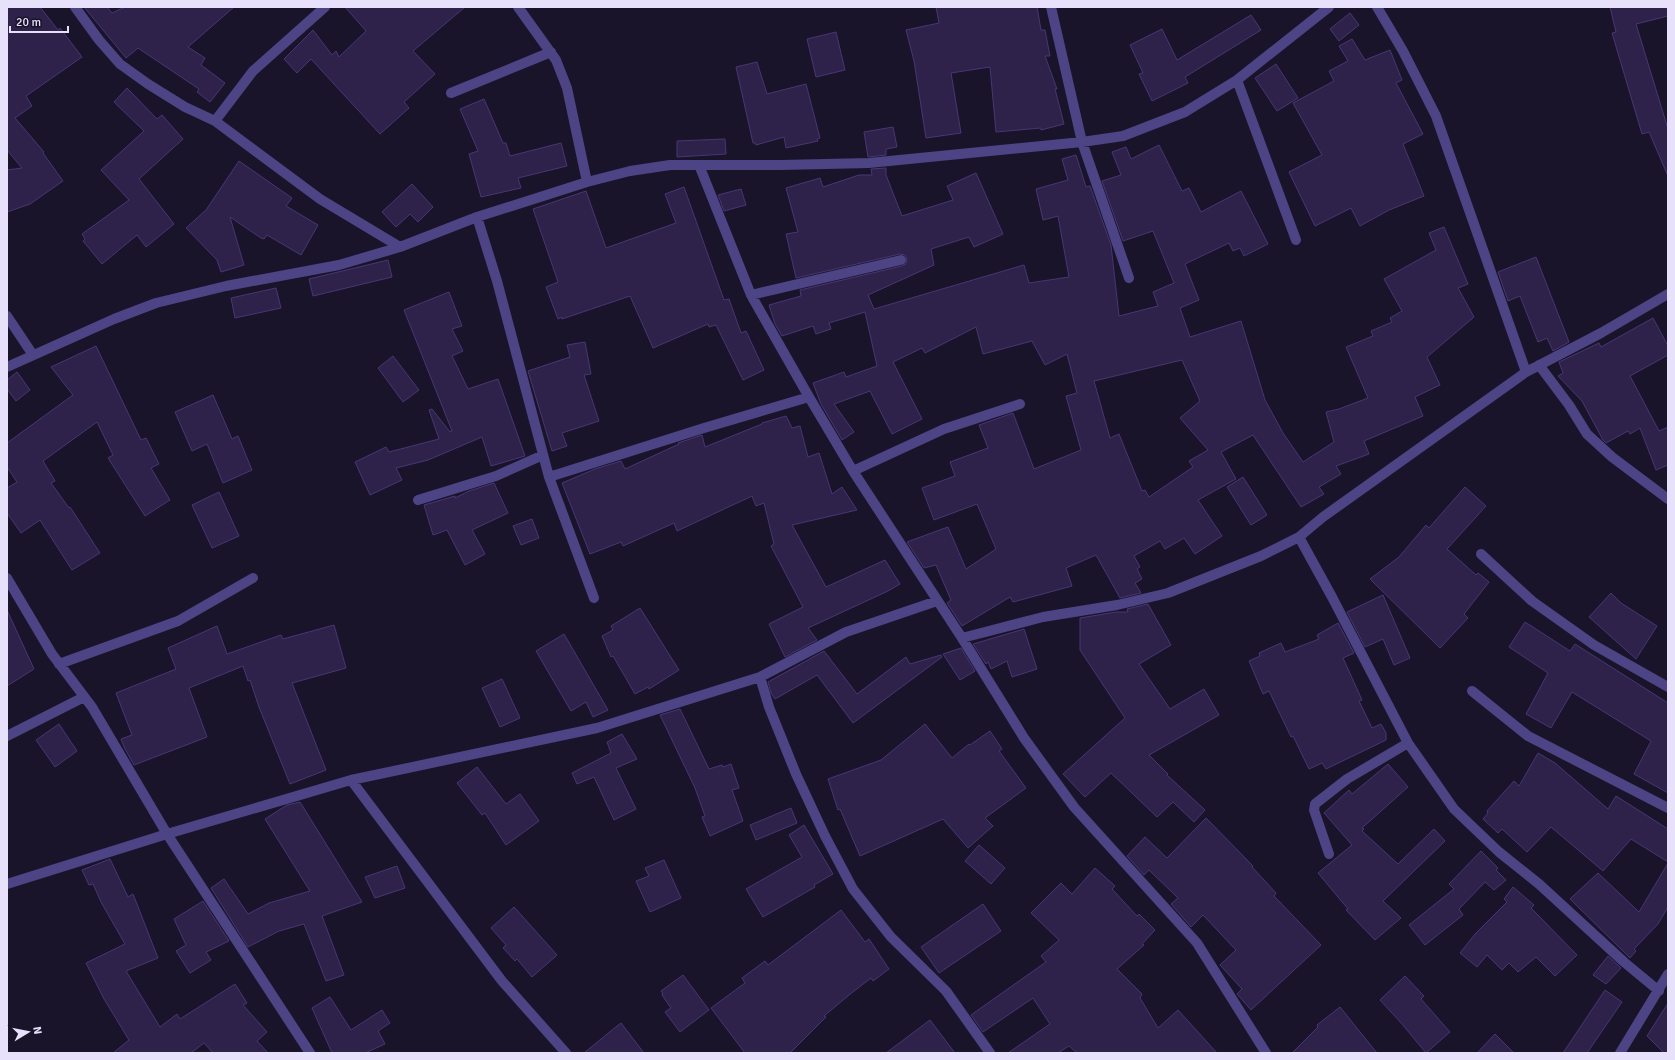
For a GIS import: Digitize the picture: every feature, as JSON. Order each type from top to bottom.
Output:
[{"type":"street","points":[[75,7],[99,40],[120,64],[148,84],[186,107],[214,121],[320,199],[400,247]]},
{"type":"street","points":[[214,121],[253,71],[326,7]]},
{"type":"street","points":[[518,7],[556,60],[567,88],[587,182]]},
{"type":"street","points":[[1051,7],[1082,142],[1129,278]]},
{"type":"street","points":[[7,367],[156,303],[226,286],[339,264],[400,247],[477,217],[587,182],[637,170],[670,165],[699,164],[781,165],[869,162],[1082,142],[1123,136],[1185,112],[1237,80],[1329,7]]},
{"type":"street","points":[[1377,7],[1403,51],[1436,116],[1526,372]]},
{"type":"street","points":[[451,93],[551,52]]},
{"type":"street","points":[[1237,80],[1296,240]]},
{"type":"street","points":[[699,164],[751,295],[809,398],[853,471],[962,638],[1024,738],[1074,807],[1197,944],[1266,1053]]},
{"type":"street","points":[[477,217],[497,282],[549,477],[594,598]]},
{"type":"street","points":[[751,295],[901,260]]},
{"type":"street","points":[[962,638],[1043,617],[1117,605],[1168,594],[1261,556],[1299,537],[1329,512],[1526,372],[1601,333],[1668,294]]},
{"type":"street","points":[[7,316],[33,355]]},
{"type":"street","points":[[1539,365],[1569,405],[1587,434],[1612,457],[1668,498]]},
{"type":"street","points":[[549,477],[704,428],[809,398]]},
{"type":"street","points":[[853,471],[944,429],[1020,404]]},
{"type":"street","points":[[418,500],[496,476],[544,455]]},
{"type":"street","points":[[1299,537],[1408,743],[1454,809],[1499,852],[1539,884],[1624,962],[1659,990]]},
{"type":"street","points":[[1481,554],[1532,602],[1594,645],[1668,687]]},
{"type":"street","points":[[7,578],[59,664],[84,697],[167,834],[306,1052]]},
{"type":"street","points":[[59,664],[178,621],[253,578]]},
{"type":"street","points":[[7,884],[167,834],[351,780],[598,728],[760,677],[846,632],[937,601]]},
{"type":"street","points":[[760,677],[769,707],[796,774],[853,889],[891,937],[946,991],[990,1053]]},
{"type":"street","points":[[1472,691],[1528,736],[1668,808]]},
{"type":"street","points":[[7,736],[84,697]]},
{"type":"street","points":[[1329,854],[1314,810],[1315,804],[1347,779],[1408,743]]},
{"type":"street","points":[[351,780],[502,981],[566,1053]]},
{"type":"street","points":[[1620,1053],[1668,974]]},
{"type":"building","points":[[7,7],[40,7],[58,30],[60,28],[82,57],[26,96],[32,106],[15,118],[44,152],[43,153],[63,181],[30,204],[7,212],[7,170],[22,168],[7,150]]},
{"type":"building","points":[[84,7],[107,7],[112,13],[125,7],[234,7],[188,47],[205,58],[201,65],[225,83],[210,102],[197,92],[199,89],[138,48],[126,58]]},
{"type":"building","points":[[345,7],[465,7],[413,51],[435,74],[404,102],[409,108],[380,134],[311,59],[297,73],[284,59],[313,30],[332,55],[336,51],[339,57],[366,31]]},
{"type":"building","points":[[936,7],[1037,7],[1041,30],[1045,30],[1050,56],[1045,56],[1057,89],[1055,89],[1064,124],[1041,130],[1041,128],[996,132],[990,67],[951,73],[961,133],[926,138],[914,61],[906,30],[939,23]]},
{"type":"building","points":[[1610,7],[1668,7],[1668,16],[1636,24],[1668,129],[1668,176],[1649,132],[1642,134],[1612,33],[1616,32]]},
{"type":"building","points":[[1350,13],[1359,25],[1339,41],[1330,29]]},
{"type":"building","points":[[1251,15],[1261,30],[1185,77],[1188,83],[1152,101],[1139,74],[1143,73],[1130,45],[1162,29],[1177,60]]},
{"type":"building","points":[[836,32],[845,70],[816,77],[807,39]]},
{"type":"building","points":[[1352,39],[1365,60],[1390,50],[1402,80],[1396,83],[1423,134],[1403,144],[1424,196],[1389,210],[1360,226],[1351,208],[1315,226],[1289,172],[1322,155],[1293,103],[1334,81],[1329,71],[1348,61],[1339,46]]},
{"type":"building","points":[[757,62],[767,94],[806,84],[820,138],[817,139],[818,141],[786,148],[784,137],[756,145],[753,143],[736,67]]},
{"type":"building","points":[[1276,64],[1298,98],[1277,111],[1255,78]]},
{"type":"building","points":[[127,88],[157,119],[162,115],[183,139],[139,179],[174,224],[146,247],[137,235],[102,264],[83,241],[85,239],[82,234],[129,200],[101,170],[144,131],[114,102]]},
{"type":"building","points":[[484,99],[503,143],[506,143],[510,156],[561,143],[567,166],[518,178],[521,188],[481,197],[469,154],[478,151],[460,109]]},
{"type":"building","points":[[893,127],[897,147],[886,149],[886,155],[868,157],[864,132]]},
{"type":"building","points":[[725,139],[726,154],[677,157],[677,141]]},
{"type":"building","points":[[1159,145],[1182,191],[1189,188],[1201,212],[1241,191],[1268,244],[1244,256],[1240,248],[1233,251],[1229,243],[1185,264],[1199,300],[1180,308],[1190,337],[1241,321],[1265,400],[1283,433],[1303,462],[1334,442],[1326,412],[1339,409],[1368,398],[1346,347],[1373,336],[1371,331],[1392,322],[1390,318],[1402,311],[1384,279],[1436,250],[1429,233],[1444,227],[1468,284],[1458,288],[1474,317],[1427,357],[1440,385],[1415,397],[1423,416],[1364,441],[1369,454],[1336,466],[1341,474],[1319,487],[1324,494],[1301,507],[1253,435],[1221,452],[1236,479],[1198,500],[1222,536],[1195,554],[1184,538],[1165,549],[1160,541],[1134,556],[1140,567],[1137,569],[1142,579],[1135,583],[1141,593],[1120,598],[1096,555],[1066,568],[1072,586],[1013,602],[1010,597],[962,626],[947,603],[951,600],[936,565],[924,568],[907,542],[948,527],[966,569],[996,549],[977,504],[934,520],[922,488],[955,476],[950,462],[988,448],[979,425],[1013,413],[1034,469],[1081,450],[1066,396],[1077,393],[1067,354],[1045,365],[1032,341],[983,354],[976,327],[925,353],[922,348],[893,362],[922,419],[892,434],[870,391],[834,404],[854,432],[842,440],[821,404],[813,383],[844,372],[846,377],[877,366],[865,312],[829,323],[831,329],[816,334],[813,326],[782,336],[775,324],[769,305],[801,296],[800,290],[902,266],[906,264],[907,259],[905,255],[900,254],[796,278],[786,234],[798,232],[786,188],[820,178],[823,187],[859,175],[872,175],[871,169],[886,168],[886,175],[902,216],[953,200],[947,186],[976,173],[1003,234],[974,247],[969,237],[931,249],[934,265],[868,295],[874,309],[1024,265],[1029,283],[1069,277],[1058,216],[1043,220],[1036,189],[1068,180],[1062,159],[1076,155],[1086,187],[1090,186],[1111,245],[1119,316],[1158,306],[1153,292],[1174,283],[1153,231],[1123,241],[1102,181],[1121,175],[1112,152],[1126,147],[1131,159]],"holes":[[[1182,360],[1200,401],[1180,418],[1208,450],[1189,461],[1193,467],[1149,497],[1145,490],[1142,491],[1119,434],[1110,438],[1094,381]]]},
{"type":"building","points":[[239,161],[292,198],[286,206],[318,225],[301,255],[267,235],[264,239],[261,238],[230,217],[244,265],[221,272],[217,260],[186,228],[206,210]]},
{"type":"building","points":[[412,184],[433,207],[418,222],[410,214],[396,227],[382,212]]},
{"type":"building","points":[[684,187],[724,300],[729,299],[741,333],[746,331],[764,370],[743,380],[716,325],[709,327],[708,324],[653,348],[630,296],[562,319],[562,317],[558,319],[546,287],[558,282],[533,209],[586,191],[606,248],[676,223],[665,194]]},
{"type":"building","points":[[741,189],[746,205],[724,211],[718,195]]},
{"type":"building","points":[[1536,257],[1569,342],[1553,351],[1547,338],[1538,342],[1520,296],[1508,301],[1498,272]]},
{"type":"building","points":[[388,260],[392,277],[313,296],[309,279]]},
{"type":"building","points":[[276,288],[281,308],[235,318],[231,298]]},
{"type":"building","points":[[449,292],[462,326],[452,329],[463,351],[452,356],[468,389],[498,379],[525,456],[491,466],[482,437],[428,460],[396,468],[402,480],[370,495],[355,462],[386,447],[389,452],[439,439],[429,410],[432,409],[450,432],[452,431],[404,310]]},
{"type":"building","points":[[1653,318],[1668,346],[1668,355],[1630,376],[1659,431],[1668,427],[1668,465],[1656,470],[1640,428],[1630,434],[1628,431],[1606,443],[1582,401],[1558,376],[1563,373],[1559,362],[1599,343],[1601,347]]},
{"type":"building","points":[[585,342],[591,374],[584,375],[599,421],[562,433],[567,446],[552,451],[528,371],[570,357],[567,345]]},
{"type":"building","points":[[96,346],[141,440],[146,438],[159,464],[151,468],[170,500],[145,516],[108,458],[113,455],[97,422],[43,461],[55,481],[51,483],[69,508],[70,507],[100,553],[72,570],[40,520],[21,533],[7,513],[7,488],[17,482],[7,467],[7,443],[73,395],[51,367]]},
{"type":"building","points":[[393,356],[419,390],[403,402],[378,368]]},
{"type":"building","points":[[17,372],[30,390],[16,401],[7,389],[7,380]]},
{"type":"building","points":[[213,395],[232,439],[238,436],[252,470],[223,483],[207,444],[192,451],[175,412]]},
{"type":"building","points":[[786,416],[792,428],[800,426],[808,457],[819,453],[832,494],[842,487],[857,510],[792,525],[826,587],[885,560],[900,584],[808,628],[817,640],[785,657],[769,624],[803,607],[771,546],[774,544],[764,503],[756,506],[752,496],[677,531],[674,523],[623,546],[621,542],[590,554],[562,483],[595,469],[621,461],[625,469],[679,444],[678,443],[702,435],[705,447],[762,423]]},
{"type":"building","points":[[1243,477],[1267,515],[1251,525],[1227,487]]},
{"type":"building","points":[[494,483],[508,513],[472,530],[485,554],[465,565],[447,530],[433,535],[424,505],[455,496],[455,498],[469,491]]},
{"type":"building","points":[[1465,487],[1486,506],[1447,549],[1476,575],[1478,573],[1489,582],[1464,614],[1468,618],[1440,648],[1370,579],[1399,557],[1426,525],[1429,528]]},
{"type":"building","points":[[219,492],[239,536],[212,548],[192,505]]},
{"type":"building","points":[[532,519],[539,538],[521,545],[513,526]]},
{"type":"building","points":[[1611,593],[1621,603],[1657,626],[1636,659],[1589,617]]},
{"type":"building","points":[[1383,595],[1410,658],[1394,665],[1383,639],[1365,647],[1347,612]]},
{"type":"building","points":[[1148,604],[1171,645],[1139,664],[1170,709],[1204,689],[1219,715],[1149,755],[1168,774],[1167,775],[1205,810],[1194,822],[1173,802],[1157,817],[1111,773],[1085,797],[1063,774],[1125,718],[1080,650],[1080,618],[1116,612],[1128,612],[1127,609]]},
{"type":"building","points":[[640,608],[679,670],[649,689],[648,687],[635,694],[613,656],[611,657],[602,636],[613,630],[611,626]]},
{"type":"building","points":[[7,610],[34,669],[7,686]]},
{"type":"building","points":[[1525,622],[1570,651],[1575,644],[1668,703],[1668,793],[1634,774],[1651,741],[1572,692],[1551,728],[1526,714],[1548,673],[1509,647]]},
{"type":"building","points":[[1338,623],[1354,653],[1343,658],[1362,700],[1359,701],[1372,728],[1381,724],[1386,733],[1386,740],[1326,769],[1322,763],[1309,769],[1293,736],[1291,737],[1269,691],[1263,694],[1249,661],[1260,656],[1259,653],[1281,643],[1285,652],[1319,639],[1317,635]]},
{"type":"building","points":[[334,625],[346,668],[292,683],[326,770],[290,784],[259,707],[250,680],[248,681],[243,666],[189,688],[207,737],[134,765],[121,739],[132,735],[116,693],[176,669],[168,648],[217,626],[227,654],[281,635],[283,639]]},
{"type":"building","points":[[1024,629],[1037,669],[1012,677],[1007,661],[991,669],[988,662],[986,664],[973,644]]},
{"type":"building","points":[[564,634],[608,710],[593,717],[586,702],[571,711],[536,651]]},
{"type":"building","points":[[961,648],[975,671],[960,680],[943,654]]},
{"type":"building","points":[[824,651],[857,694],[906,657],[910,664],[941,655],[942,657],[853,723],[817,675],[775,699],[771,693],[768,682]]},
{"type":"building","points":[[502,679],[520,718],[500,727],[482,688]]},
{"type":"building","points":[[680,709],[709,769],[731,764],[739,788],[732,790],[743,821],[710,836],[702,817],[705,816],[695,788],[660,715]]},
{"type":"building","points":[[59,724],[77,751],[55,767],[36,740]]},
{"type":"building","points":[[925,724],[952,758],[969,744],[970,745],[990,731],[1002,749],[999,751],[1026,788],[985,818],[993,826],[968,848],[943,819],[860,856],[840,809],[838,810],[828,779],[881,760]]},
{"type":"building","points":[[622,734],[637,759],[616,768],[636,809],[614,820],[594,777],[577,784],[572,773],[611,753],[607,742]]},
{"type":"building","points":[[1538,753],[1555,763],[1608,809],[1616,796],[1668,829],[1668,862],[1631,839],[1603,871],[1551,827],[1527,852],[1502,829],[1498,833],[1483,819],[1488,813],[1487,811],[1514,781],[1519,786]]},
{"type":"building","points":[[1388,764],[1408,787],[1362,828],[1364,829],[1362,831],[1398,864],[1434,829],[1445,841],[1383,901],[1401,918],[1375,940],[1346,910],[1348,909],[1318,873],[1352,845],[1324,813],[1349,790],[1352,794]]},
{"type":"building","points":[[477,767],[506,804],[520,794],[539,821],[506,845],[485,813],[482,815],[457,783]]},
{"type":"building","points":[[300,802],[362,902],[322,916],[344,975],[326,981],[304,924],[279,931],[248,947],[211,888],[224,879],[248,914],[269,903],[310,891],[265,819],[287,805]]},
{"type":"building","points":[[791,808],[797,823],[756,840],[750,825]]},
{"type":"building","points":[[1206,818],[1253,866],[1252,867],[1276,893],[1274,896],[1321,945],[1251,1010],[1237,994],[1242,989],[1220,965],[1236,950],[1203,915],[1191,927],[1171,904],[1178,898],[1149,870],[1144,875],[1127,856],[1145,837],[1167,858]]},
{"type":"building","points":[[804,825],[833,874],[814,885],[815,887],[763,917],[746,889],[802,857],[789,835]]},
{"type":"building","points":[[979,845],[1005,868],[991,884],[965,861]]},
{"type":"building","points":[[1481,851],[1498,868],[1496,870],[1506,880],[1494,890],[1485,882],[1459,909],[1463,915],[1425,945],[1409,925],[1454,889],[1449,884]]},
{"type":"building","points":[[110,859],[128,897],[133,894],[158,958],[126,971],[160,1027],[177,1014],[180,1019],[235,984],[247,1003],[243,1005],[267,1032],[257,1041],[268,1053],[213,1053],[204,1043],[191,1053],[113,1053],[129,1040],[104,999],[86,963],[125,944],[101,902],[93,884],[89,885],[82,870]]},
{"type":"building","points":[[664,860],[681,898],[650,912],[636,881],[649,876],[645,868]]},
{"type":"building","points":[[1668,863],[1668,907],[1658,924],[1634,949],[1636,951],[1630,958],[1570,899],[1598,873],[1639,912]]},
{"type":"building","points":[[397,866],[405,888],[375,898],[365,877]]},
{"type":"building","points":[[1095,868],[1115,886],[1112,889],[1137,916],[1139,914],[1155,930],[1142,944],[1144,945],[1117,969],[1142,994],[1140,998],[1158,1028],[1178,1010],[1217,1053],[1077,1053],[1069,1046],[1058,1053],[1008,1053],[1050,1024],[1033,998],[983,1032],[971,1015],[1046,962],[1041,956],[1059,940],[1031,913],[1061,883],[1072,894]]},
{"type":"building","points":[[1513,887],[1534,905],[1531,908],[1577,955],[1555,976],[1536,957],[1518,972],[1509,963],[1502,970],[1487,955],[1477,967],[1460,953],[1476,933],[1507,902],[1504,899]]},
{"type":"building","points":[[203,901],[229,941],[206,952],[211,960],[190,973],[176,951],[186,945],[174,919]]},
{"type":"building","points":[[983,904],[1001,931],[939,973],[921,947]]},
{"type":"building","points":[[514,907],[557,955],[532,977],[517,959],[515,961],[503,948],[506,945],[491,928]]},
{"type":"building","points":[[841,910],[865,942],[869,939],[889,969],[873,981],[871,978],[824,1016],[826,1017],[790,1053],[745,1053],[711,1008],[745,983],[742,978],[765,961],[768,965]]},
{"type":"building","points":[[1608,956],[1621,968],[1606,984],[1593,975]]},
{"type":"building","points":[[683,975],[709,1010],[680,1032],[665,1012],[671,1008],[661,991]]},
{"type":"building","points":[[1405,976],[1424,996],[1421,999],[1450,1032],[1426,1053],[1380,1000]]},
{"type":"building","points":[[1605,990],[1622,1002],[1587,1053],[1563,1053]]},
{"type":"building","points":[[330,997],[351,1030],[382,1010],[390,1023],[378,1031],[385,1044],[365,1053],[332,1053],[312,1008]]},
{"type":"building","points":[[1668,1003],[1668,1053],[1664,1053],[1647,1036]]},
{"type":"building","points":[[1340,1007],[1377,1053],[1292,1053],[1318,1027],[1317,1025]]},
{"type":"building","points":[[930,1020],[955,1053],[886,1053]]},
{"type":"building","points":[[621,1023],[644,1053],[584,1053],[612,1030]]},
{"type":"building","points":[[1495,1034],[1514,1053],[1477,1053]]}]
